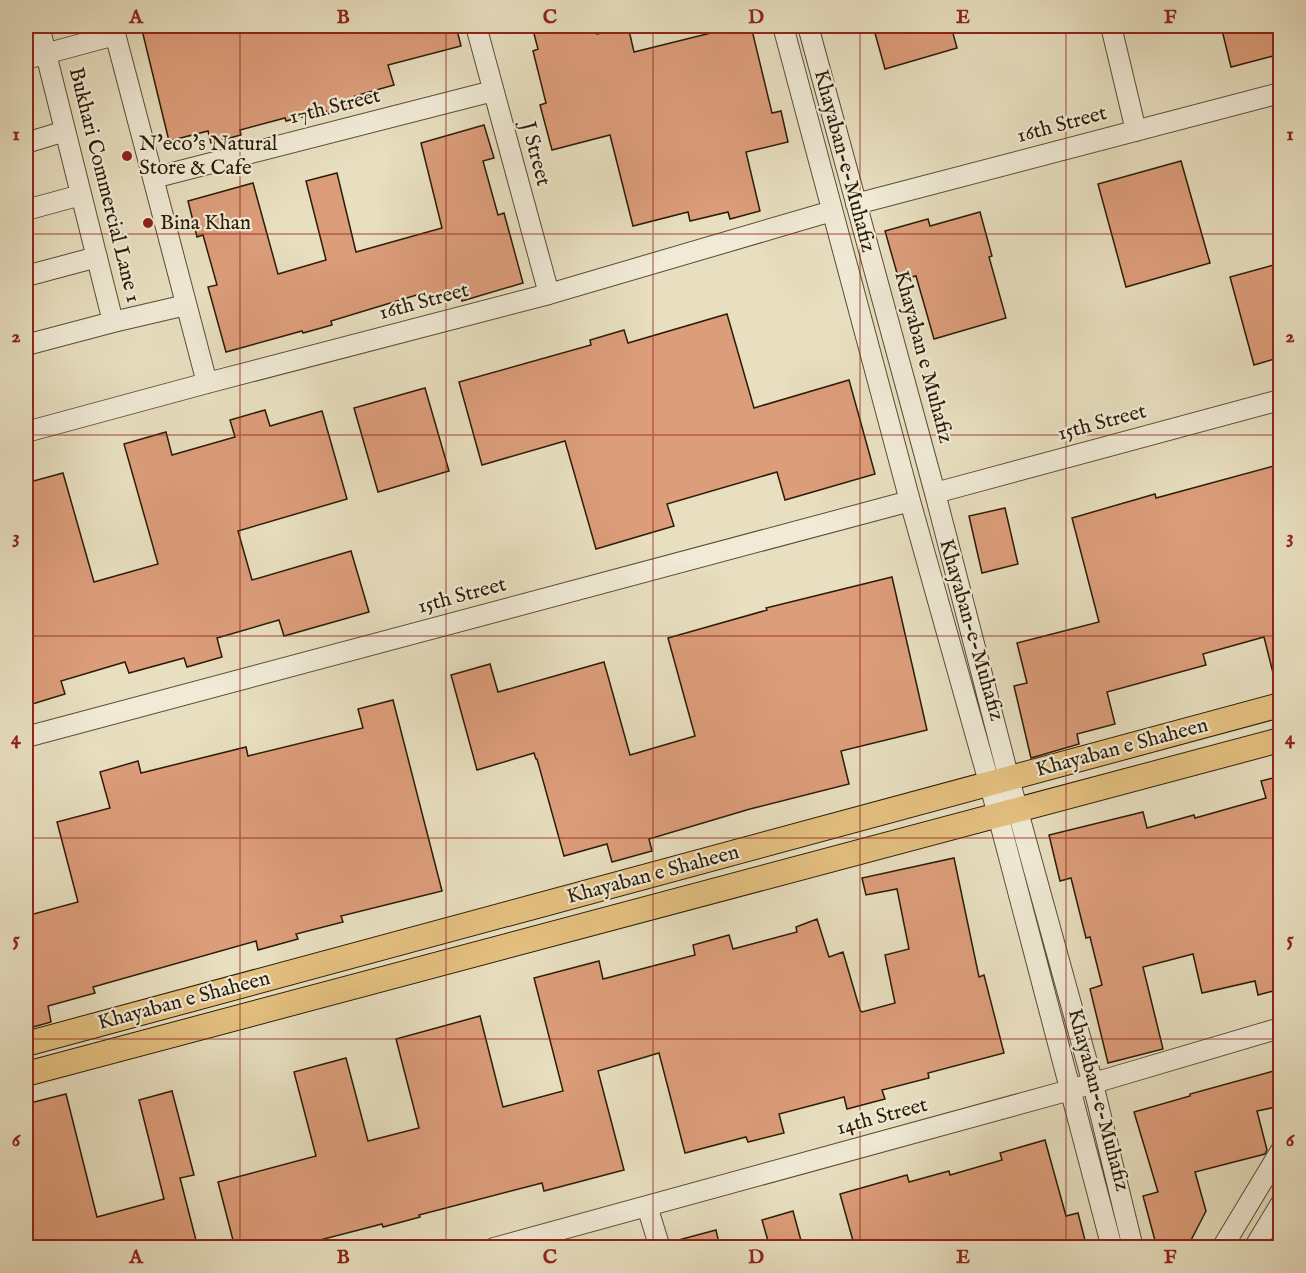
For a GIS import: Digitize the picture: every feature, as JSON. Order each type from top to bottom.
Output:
[{"type":"main road","name":"Khayaban e Shaheen","points":[[26,1044],[1281,705]]},
{"type":"main road","name":"Khayaban e Shaheen","points":[[26,1074],[1281,740]]},
{"type":"street","name":"Bukhari Commercial Lane 1","points":[[39,26],[113,322]]},
{"type":"street","name":"J Street","points":[[476,26],[549,294]]},
{"type":"street","name":"Khayaban-e-Muhafiz","points":[[783,26],[910,501],[1093,1084],[1133,1248]]},
{"type":"street","name":"Khayaban e Muhafiz","points":[[808,26],[935,493]]},
{"type":"street","points":[[1111,26],[1136,131]]},
{"type":"street","points":[[26,59],[114,30],[207,382]]},
{"type":"street","points":[[791,56],[815,50]]},
{"type":"street","name":"17th Street","points":[[153,178],[493,90]]},
{"type":"street","name":"16th Street","points":[[856,204],[1281,93]]},
{"type":"street","points":[[26,143],[65,131]]},
{"type":"street","points":[[26,210],[81,195]]},
{"type":"street","name":"16th Street","points":[[26,432],[207,382],[549,294],[832,211]]},
{"type":"street","points":[[26,276],[97,257]]},
{"type":"street","points":[[26,345],[186,305]]},
{"type":"street","points":[[869,349],[893,341]]},
{"type":"street","name":"15th Street","points":[[935,493],[1281,400]]},
{"type":"street","name":"Khayaban-e-Muhafiz","points":[[935,493],[999,782]]},
{"type":"street","name":"15th Street","points":[[26,737],[910,501]]},
{"type":"street","name":"Khayaban-e-Muhafiz","points":[[1008,812],[1070,1090],[1112,1248]]},
{"type":"street","name":"14th Street","points":[[494,1248],[1093,1084],[1281,1028]]},
{"type":"street","points":[[1222,1248],[1281,1152]]},
{"type":"street","points":[[1254,1248],[1281,1204]]},
{"type":"street","points":[[647,1206],[660,1248]]},
{"type":"building","points":[[141,26],[456,26],[461,46],[388,65],[394,85],[355,96],[358,106],[286,121],[285,118],[240,130],[241,135],[211,143],[208,131],[169,141]]},
{"type":"building","points":[[532,26],[596,26],[597,34],[628,26],[634,52],[739,26],[751,26],[772,113],[781,111],[788,142],[746,152],[760,211],[730,219],[728,212],[690,221],[688,212],[633,226],[610,135],[552,150],[540,105],[546,103],[533,51],[538,49]]},
{"type":"building","points":[[873,26],[951,26],[957,48],[885,69]]},
{"type":"building","points":[[1221,26],[1281,26],[1281,54],[1231,67]]},
{"type":"building","points":[[484,125],[494,158],[483,161],[498,215],[504,213],[523,283],[462,301],[459,289],[421,299],[420,294],[331,321],[332,325],[226,352],[208,287],[217,285],[203,235],[197,237],[188,201],[253,183],[278,274],[326,260],[306,181],[337,173],[356,252],[442,228],[421,143]]},
{"type":"building","points":[[1181,161],[1210,263],[1126,287],[1098,184]]},
{"type":"building","points":[[980,212],[992,256],[989,257],[1006,318],[934,339],[916,276],[899,280],[885,231],[928,219],[930,226]]},
{"type":"building","points":[[1281,263],[1281,357],[1254,365],[1230,277]]},
{"type":"building","points":[[727,314],[754,408],[849,380],[875,474],[785,500],[777,472],[667,504],[674,526],[596,549],[565,441],[482,465],[459,382],[591,345],[590,340],[624,330],[628,343]]},
{"type":"building","points":[[425,388],[449,471],[378,492],[354,408]]},
{"type":"building","points":[[265,410],[270,426],[322,411],[347,499],[238,531],[252,580],[351,551],[369,612],[284,636],[279,620],[217,638],[222,657],[187,667],[184,658],[129,673],[125,662],[61,681],[65,694],[26,706],[26,483],[63,473],[94,582],[158,564],[124,444],[166,432],[172,455],[235,437],[230,420]]},
{"type":"building","points":[[1281,464],[1281,681],[1275,681],[1264,637],[1203,654],[1206,665],[1107,692],[1115,724],[1077,734],[1079,744],[1031,758],[1014,686],[1027,683],[1017,643],[1099,622],[1072,518],[1155,494],[1156,498]]},
{"type":"building","points":[[1005,508],[1018,564],[982,573],[969,516]]},
{"type":"building","points":[[892,577],[927,730],[841,751],[849,784],[750,809],[649,839],[652,851],[612,862],[607,844],[564,856],[534,753],[477,770],[451,675],[490,664],[498,692],[604,662],[630,755],[695,736],[668,638],[767,610],[766,608]]},
{"type":"building","points":[[393,700],[442,891],[341,916],[343,922],[296,934],[298,939],[258,950],[256,941],[93,987],[95,993],[48,1006],[51,1022],[26,1029],[26,916],[78,902],[57,822],[110,808],[100,772],[138,761],[141,773],[246,747],[248,756],[363,728],[358,709]]},
{"type":"building","points":[[1281,776],[1281,989],[1258,995],[1255,981],[1202,993],[1193,954],[1143,967],[1163,1049],[1108,1063],[1090,989],[1102,985],[1090,937],[1086,938],[1071,878],[1060,881],[1049,835],[1143,812],[1147,828],[1194,815],[1195,818],[1266,798],[1261,781]]},
{"type":"building","points":[[954,858],[979,977],[984,975],[1004,1053],[928,1073],[929,1078],[882,1090],[885,1099],[847,1109],[844,1097],[779,1114],[784,1133],[748,1142],[746,1137],[685,1153],[659,1053],[598,1071],[624,1170],[544,1191],[542,1183],[419,1215],[420,1217],[383,1227],[382,1224],[316,1241],[317,1248],[235,1248],[218,1182],[316,1156],[294,1072],[346,1058],[368,1141],[419,1128],[396,1039],[480,1016],[503,1107],[563,1091],[534,978],[599,961],[603,979],[695,955],[693,945],[729,935],[733,949],[797,932],[796,927],[817,919],[829,957],[843,952],[860,1010],[862,1012],[895,1003],[885,955],[909,949],[897,889],[866,895],[862,878]]},
{"type":"building","points":[[1281,1069],[1281,1106],[1257,1111],[1267,1150],[1265,1154],[1195,1172],[1206,1211],[1187,1248],[1157,1248],[1143,1196],[1158,1192],[1134,1112]]},
{"type":"building","points":[[172,1091],[194,1175],[180,1178],[198,1248],[26,1248],[26,1104],[66,1094],[97,1217],[164,1199],[139,1100]]},
{"type":"building","points":[[1045,1140],[1066,1216],[1078,1213],[1087,1248],[855,1248],[840,1194],[907,1175],[909,1182],[949,1171],[950,1175],[1002,1160],[1000,1153]]},
{"type":"building","points":[[793,1211],[803,1248],[770,1248],[762,1220]]},
{"type":"building","points":[[716,1230],[720,1248],[672,1248],[671,1242]]},
{"type":"place","name":"N'eco's Natural Store & Cafe","points":[[127,156]]},
{"type":"place","name":"Bina Khan","points":[[148,223]]}]
